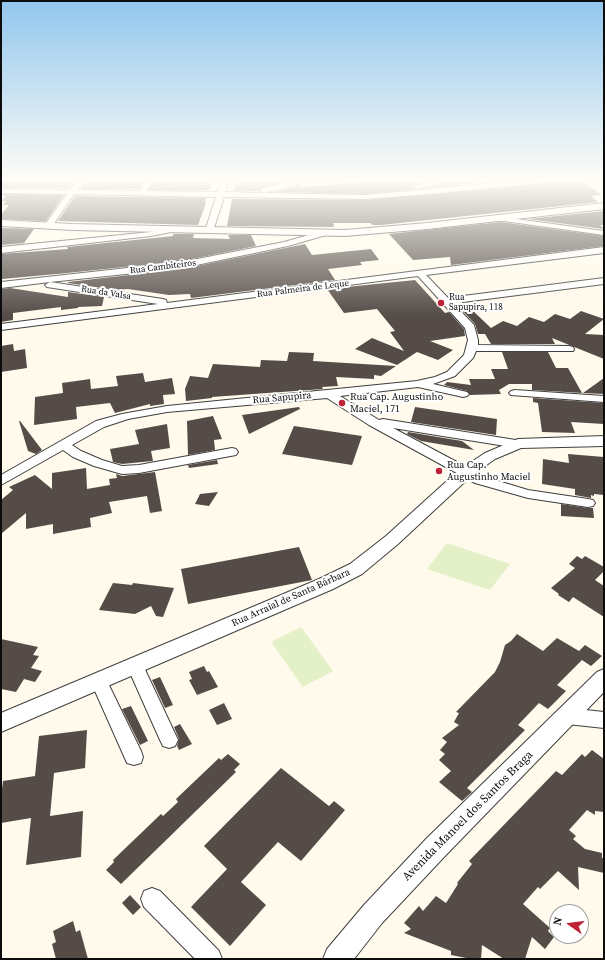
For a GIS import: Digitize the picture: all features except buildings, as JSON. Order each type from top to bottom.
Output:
[{"type":"street","points":[[45,226],[323,233],[373,232],[428,226]]},
{"type":"street","points":[[209,231],[211,226]]},
{"type":"street","points":[[553,226],[604,233]]},
{"type":"street","points":[[1,250],[150,234],[168,230]]},
{"type":"street","name":"Rua Cambiteiros","points":[[1,285],[182,265],[285,244],[323,233]]},
{"type":"street","name":"Rua Palmeira de Leque","points":[[1,327],[603,251]]},
{"type":"street","points":[[421,275],[470,327],[473,340],[472,348],[569,350]]},
{"type":"street","points":[[463,299],[604,281]]},
{"type":"street","name":"Rua da Valsa","points":[[33,282],[179,304]]},
{"type":"street","name":"Rua Sapupira","points":[[1,481],[100,424],[126,416],[167,409],[329,394],[438,380],[451,374],[465,361],[472,348]]},
{"type":"street","points":[[416,384],[463,394]]},
{"type":"street","points":[[515,393],[604,399]]},
{"type":"street","points":[[329,394],[373,422],[465,473],[500,487],[528,494],[588,503]]},
{"type":"street","points":[[373,422],[518,444]]},
{"type":"street","name":"Rua Arraial de Santa Bárbara","points":[[1,723],[326,584],[356,568],[392,540],[465,473],[490,456],[518,444],[604,441]]},
{"type":"street","points":[[63,445],[77,454],[98,463],[122,470],[139,469],[232,452]]},
{"type":"street","points":[[135,666],[169,740]]},
{"type":"street","name":"Avenida Manoel dos Santos Braga","points":[[337,959],[373,914],[436,847],[604,678]]},
{"type":"street","points":[[98,682],[134,757]]},
{"type":"street","points":[[567,716],[604,720]]},
{"type":"street","points":[[152,899],[211,959]]},
{"type":"green space","points":[[447,543],[510,564],[490,590],[427,569]]},
{"type":"green space","points":[[301,627],[333,671],[303,687],[271,642]]},
{"type":"place","name":"Rua Sapupira, 118","points":[[441,303]]},
{"type":"place","name":"Rua Cap. Augustinho Maciel, 171","points":[[342,403]]},
{"type":"place","name":"Rua Cap. Augustinho Maciel","points":[[439,471]]}]
